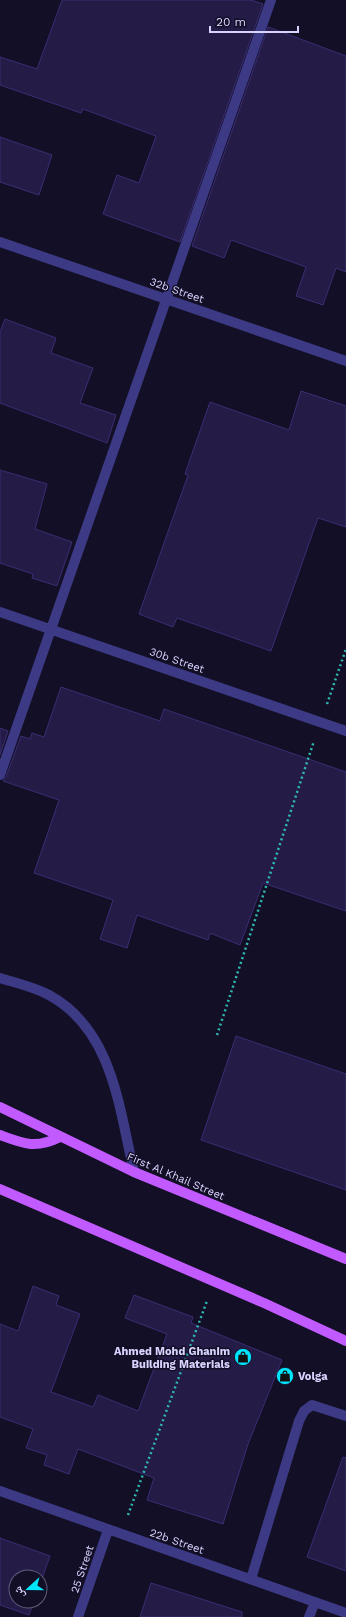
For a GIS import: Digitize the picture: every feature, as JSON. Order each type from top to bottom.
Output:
[{"type":"main road","name":"First Al Khail Street","points":[[0,1107],[134,1172],[346,1259]]},
{"type":"main road","points":[[0,1135],[28,1145],[40,1145],[60,1137]]},
{"type":"main road","points":[[0,1189],[215,1281],[346,1341]]},
{"type":"street","points":[[0,775],[271,0]]},
{"type":"street","name":"32b Street","points":[[0,242],[346,361]]},
{"type":"street","name":"30b Street","points":[[0,612],[346,731]]},
{"type":"street","points":[[0,978],[48,995],[73,1012],[93,1035],[107,1062],[134,1172]]},
{"type":"street","points":[[251,1580],[299,1421],[304,1411],[312,1405],[346,1416]]},
{"type":"street","name":"22b Street","points":[[0,1491],[346,1613]]},
{"type":"street","name":"25 Street","points":[[78,1617],[108,1530]]},
{"type":"street","points":[[309,1617],[315,1602]]},
{"type":"path","points":[[218,1035],[346,649]]},
{"type":"path","points":[[120,1534],[215,1281]]},
{"type":"building","points":[[62,0],[251,0],[263,4],[180,242],[103,214],[117,175],[139,183],[156,136],[83,109],[81,113],[0,85],[0,57],[37,69]]},
{"type":"building","points":[[268,27],[346,56],[346,272],[336,268],[323,305],[296,296],[306,267],[231,240],[224,258],[192,246]]},
{"type":"building","points":[[0,137],[52,155],[39,195],[0,182]]},
{"type":"building","points":[[5,319],[56,338],[51,353],[93,368],[80,403],[116,415],[107,443],[0,403],[0,332]]},
{"type":"building","points":[[301,391],[346,406],[346,527],[318,518],[271,651],[177,618],[173,627],[139,614],[188,475],[185,474],[210,402],[289,430]]},
{"type":"building","points":[[0,470],[47,484],[35,529],[72,542],[57,586],[32,578],[33,574],[0,563]]},
{"type":"building","points":[[61,687],[160,721],[164,709],[346,772],[346,911],[263,883],[240,945],[210,933],[208,940],[137,915],[127,948],[100,939],[113,900],[34,873],[59,800],[3,781],[6,777],[21,736],[30,739],[32,733],[44,737]]},
{"type":"building","points":[[0,728],[8,731],[0,755]]},
{"type":"building","points":[[236,1036],[346,1074],[346,1190],[201,1140]]},
{"type":"building","points":[[33,1286],[59,1296],[56,1305],[80,1314],[51,1392],[93,1407],[98,1395],[138,1411],[167,1334],[125,1318],[134,1295],[193,1317],[191,1323],[282,1360],[248,1444],[223,1524],[147,1500],[154,1478],[78,1449],[69,1474],[44,1465],[47,1455],[26,1448],[33,1429],[0,1417],[0,1324],[18,1331]]},
{"type":"building","points":[[343,1457],[346,1458],[346,1571],[307,1557]]},
{"type":"building","points":[[0,1538],[50,1556],[45,1569],[8,1569],[8,1608],[0,1605]]},
{"type":"building","points":[[151,1583],[242,1612],[242,1617],[140,1617]]},
{"type":"building","points":[[12,1609],[31,1609],[29,1615]]},
{"type":"place","name":"Ahmed Mohd Ghanim Building Materials","points":[[243,1357]]},
{"type":"place","name":"Volga","points":[[285,1376]]}]
